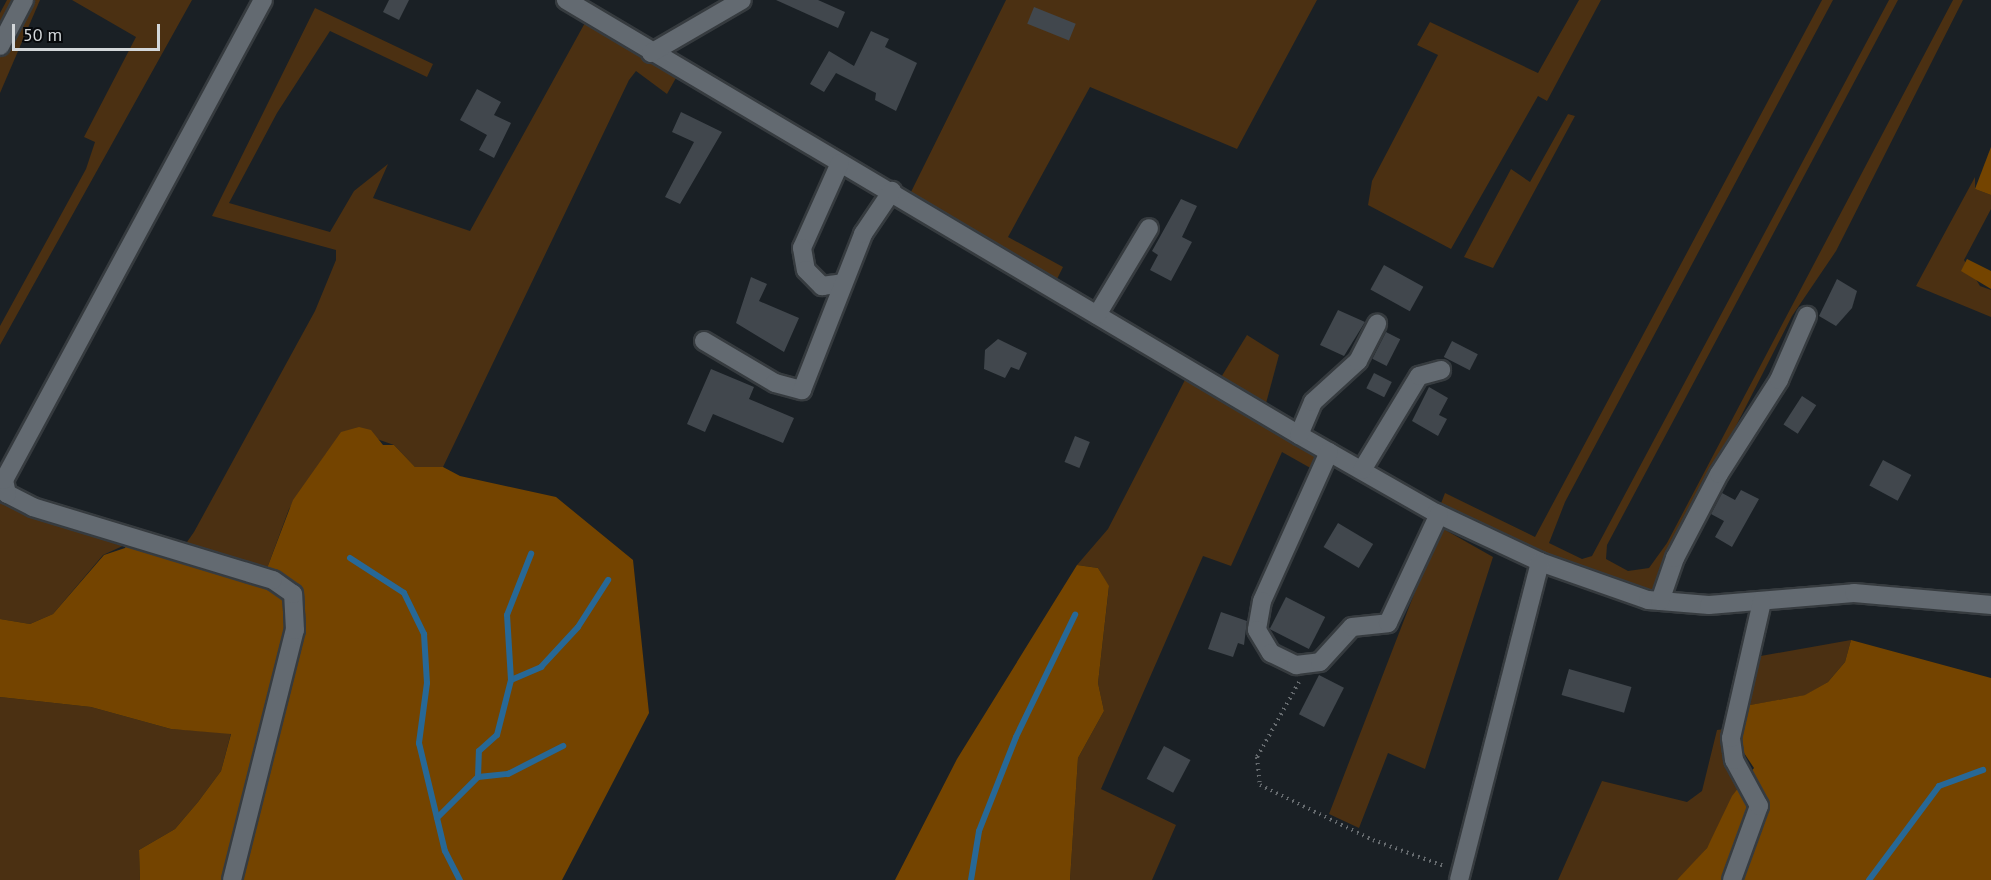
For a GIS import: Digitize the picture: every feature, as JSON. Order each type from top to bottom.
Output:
[{"type":"street","points":[[0,46],[24,0]]},
{"type":"street","points":[[232,880],[295,630],[293,594],[273,580],[33,507],[6,494],[4,480],[263,0]]},
{"type":"street","points":[[566,0],[651,53],[892,191],[1299,435],[1439,514],[1540,562],[1606,588],[1660,601],[1762,601],[1854,593],[1991,605]]},
{"type":"street","points":[[651,53],[742,0]]},
{"type":"street","points":[[840,163],[801,248],[806,270],[822,286],[843,283]]},
{"type":"street","points":[[704,342],[775,383],[802,390],[863,234],[892,191]]},
{"type":"street","points":[[1097,315],[1149,228]]},
{"type":"street","points":[[1660,601],[1675,558],[1719,474],[1779,380],[1807,316]]},
{"type":"street","points":[[1299,435],[1313,402],[1358,361],[1377,324]]},
{"type":"street","points":[[1362,470],[1419,376],[1441,370]]},
{"type":"street","points":[[1329,452],[1262,601],[1257,630],[1272,653],[1296,665],[1320,662],[1352,627],[1388,623],[1439,514]]},
{"type":"street","points":[[1460,877],[1540,562]]},
{"type":"street","points":[[1732,880],[1759,806],[1734,760],[1731,738],[1762,601]]},
{"type":"path","points":[[1311,664],[1268,732],[1257,758],[1260,785],[1373,840],[1460,877]]},
{"type":"shaded area","points":[[7,0],[18,0],[0,35],[0,13]]},
{"type":"shaded area","points":[[28,0],[40,0],[0,93],[0,56]]},
{"type":"shaded area","points":[[72,0],[192,0],[0,345],[0,326],[86,169],[95,142],[84,137],[136,37]]},
{"type":"shaded area","points":[[1006,0],[1317,0],[1237,149],[1090,87],[1008,237],[1063,267],[1056,281],[911,192]]},
{"type":"shaded area","points":[[1579,0],[1601,0],[1547,101],[1538,96],[1451,249],[1368,205],[1372,181],[1438,55],[1417,45],[1430,22],[1538,73]]},
{"type":"shaded area","points":[[1822,0],[1833,0],[1565,502],[1549,543],[1582,559],[1592,556],[1889,0],[1898,0],[1607,545],[1606,559],[1628,571],[1649,568],[1667,543],[1953,0],[1963,0],[1836,251],[1792,316],[1652,591],[1562,567],[1440,506],[1445,493],[1535,537]]},
{"type":"shaded area","points":[[315,8],[433,64],[427,77],[330,31],[277,113],[229,203],[330,232],[354,191],[388,164],[373,198],[470,231],[586,21],[677,76],[667,94],[636,71],[629,80],[443,467],[415,467],[394,445],[374,438],[326,454],[289,509],[266,571],[173,545],[187,542],[194,532],[315,311],[336,260],[336,250],[212,216]]},
{"type":"shaded area","points":[[1568,114],[1575,116],[1493,268],[1464,257],[1511,169],[1530,182]]},
{"type":"shaded area","points":[[1991,147],[1991,195],[1975,189]]},
{"type":"shaded area","points":[[1975,177],[1975,189],[1991,195],[1991,209],[1964,260],[1980,286],[1991,290],[1991,317],[1916,286]]},
{"type":"shaded area","points":[[1967,259],[1991,271],[1991,289],[1961,271]]},
{"type":"shaded area","points":[[1247,335],[1279,355],[1265,407],[1220,379]]},
{"type":"shaded area","points":[[1186,378],[1317,455],[1318,461],[1314,470],[1282,452],[1231,566],[1203,556],[1101,789],[1176,825],[1152,880],[1070,880],[1078,758],[1104,711],[1098,683],[1109,587],[1098,568],[1077,565],[1108,529]]},
{"type":"shaded area","points":[[359,427],[371,430],[383,445],[394,445],[415,467],[443,467],[460,476],[556,497],[633,560],[649,713],[562,880],[140,880],[139,850],[175,829],[198,802],[221,771],[231,734],[171,729],[91,707],[0,697],[0,619],[30,624],[53,614],[104,555],[125,548],[133,532],[266,571],[293,500],[341,432]]},
{"type":"shaded area","points":[[0,492],[127,544],[103,555],[53,614],[30,624],[0,619]]},
{"type":"shaded area","points":[[1440,527],[1493,557],[1425,769],[1388,753],[1359,828],[1329,814]]},
{"type":"shaded area","points":[[1077,565],[1098,568],[1109,586],[1098,683],[1104,711],[1078,758],[1070,880],[895,880],[957,759]]},
{"type":"shaded area","points":[[1851,640],[1845,662],[1828,682],[1806,695],[1739,707],[1755,657]]},
{"type":"shaded area","points":[[1851,640],[1991,678],[1991,880],[1677,880],[1707,848],[1732,796],[1754,768],[1738,744],[1739,707],[1805,695],[1828,682],[1845,662]]},
{"type":"shaded area","points":[[0,697],[91,707],[171,729],[231,733],[221,771],[198,802],[175,829],[139,850],[140,880],[0,880]]},
{"type":"shaded area","points":[[1725,729],[1743,782],[1707,848],[1684,875],[1677,880],[1558,880],[1602,781],[1687,802],[1702,791],[1717,730]]},
{"type":"building","points":[[389,0],[409,0],[399,20],[383,12]]},
{"type":"building","points":[[776,0],[818,0],[845,12],[838,28]]},
{"type":"building","points":[[1034,7],[1076,24],[1069,41],[1027,24]]},
{"type":"building","points":[[871,31],[889,39],[885,47],[917,63],[896,111],[875,100],[876,93],[836,73],[824,92],[810,84],[829,51],[854,66]]},
{"type":"building","points":[[477,89],[501,102],[494,115],[511,123],[494,158],[479,150],[487,135],[460,120]]},
{"type":"building","points":[[681,112],[722,132],[680,204],[665,197],[694,142],[672,132]]},
{"type":"building","points":[[1181,199],[1197,206],[1182,237],[1192,242],[1171,281],[1150,270],[1158,255],[1152,251]]},
{"type":"building","points":[[1384,265],[1423,287],[1410,311],[1370,289]]},
{"type":"building","points":[[751,277],[767,284],[759,301],[799,318],[784,352],[736,323]]},
{"type":"building","points":[[1837,279],[1857,291],[1852,308],[1836,326],[1819,316]]},
{"type":"building","points":[[1338,310],[1365,322],[1344,356],[1320,345]]},
{"type":"building","points":[[1386,332],[1400,339],[1387,366],[1372,359]]},
{"type":"building","points":[[998,339],[1027,353],[1019,370],[1011,367],[1005,378],[984,369],[985,350]]},
{"type":"building","points":[[1452,341],[1478,354],[1470,370],[1444,357]]},
{"type":"building","points":[[711,369],[754,387],[749,399],[794,418],[783,443],[713,414],[705,432],[687,424]]},
{"type":"building","points":[[1374,373],[1392,382],[1384,397],[1366,388]]},
{"type":"building","points":[[1429,387],[1448,398],[1439,415],[1447,419],[1438,436],[1412,421]]},
{"type":"building","points":[[1802,396],[1816,405],[1798,434],[1783,425]]},
{"type":"building","points":[[1075,436],[1090,442],[1079,468],[1065,462]]},
{"type":"building","points":[[1883,460],[1911,475],[1898,501],[1869,486]]},
{"type":"building","points":[[1741,490],[1759,499],[1732,547],[1715,537],[1724,521],[1711,514],[1722,493],[1735,500]]},
{"type":"building","points":[[1338,523],[1373,544],[1359,568],[1324,547]]},
{"type":"building","points":[[1286,597],[1325,617],[1309,649],[1270,629]]},
{"type":"building","points":[[1221,612],[1247,621],[1244,645],[1238,643],[1233,657],[1208,649]]},
{"type":"building","points":[[1569,669],[1631,687],[1624,713],[1562,695]]},
{"type":"building","points":[[1319,675],[1344,688],[1324,727],[1299,714]]},
{"type":"building","points":[[1164,746],[1190,760],[1173,793],[1147,779]]},
{"type":"waterway","points":[[437,818],[478,777],[479,751],[497,735],[511,680],[507,615],[531,554]]},
{"type":"waterway","points":[[350,558],[404,593],[424,634],[427,683],[419,743],[445,851],[460,880]]},
{"type":"waterway","points":[[511,680],[541,667],[578,627],[608,580]]},
{"type":"waterway","points":[[971,880],[979,831],[1016,737],[1075,615]]},
{"type":"waterway","points":[[478,777],[508,774],[563,746]]},
{"type":"waterway","points":[[1869,880],[1939,786],[1983,770]]}]
